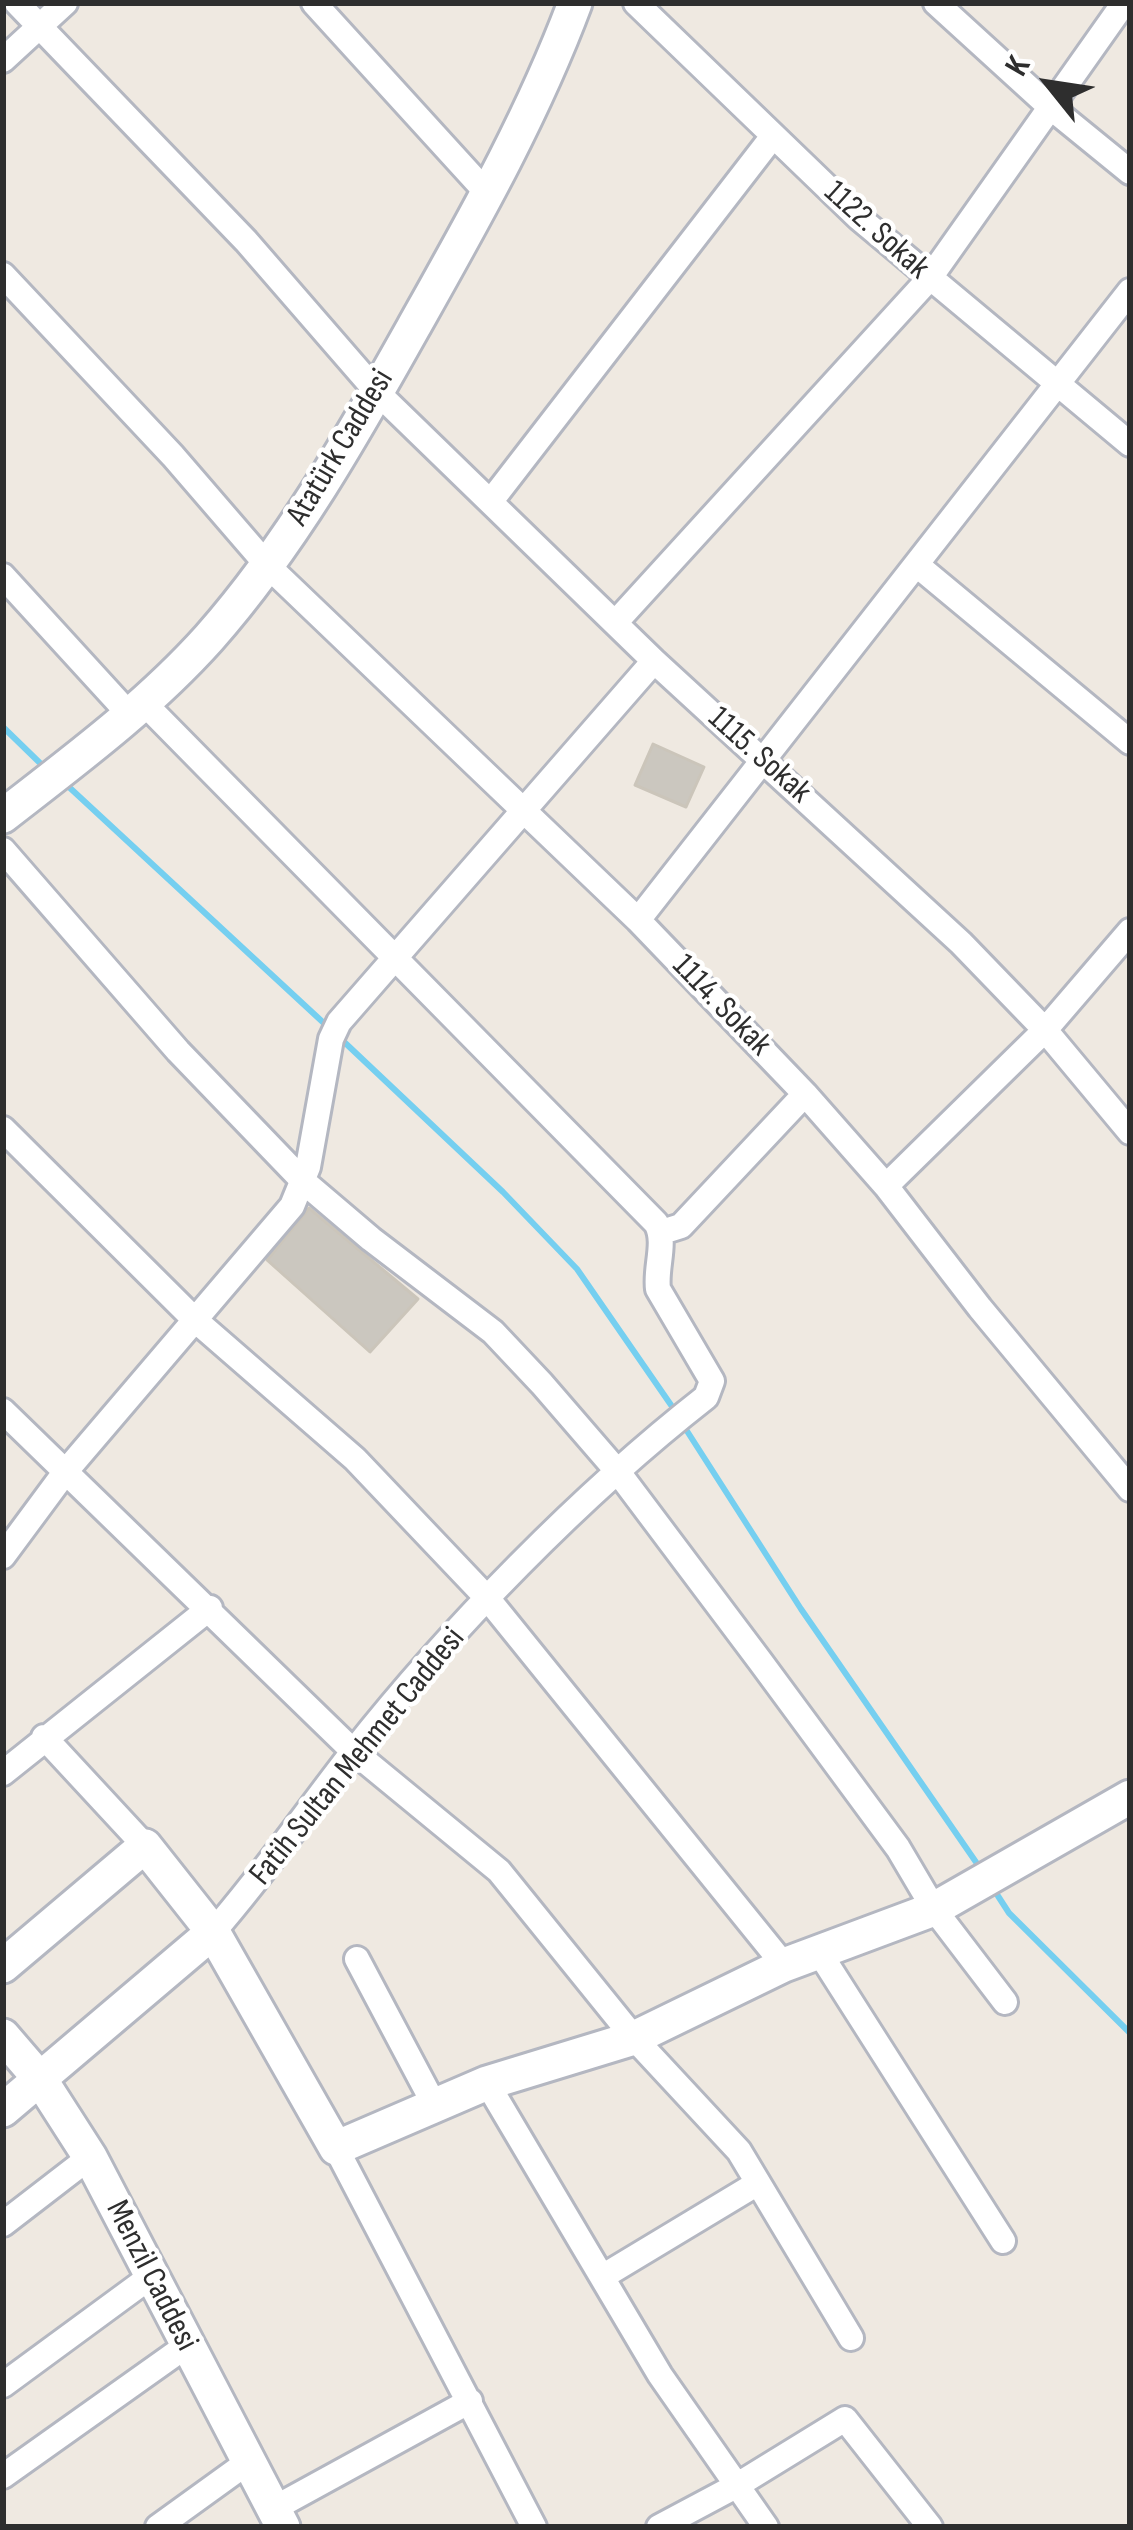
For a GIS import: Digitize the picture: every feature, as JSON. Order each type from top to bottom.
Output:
[{"type":"street","name":"1115. Sokak","points":[[17,3],[246,241],[377,392],[654,661],[901,884],[1045,1030],[1130,1132]]},
{"type":"street","points":[[3,60],[65,3]]},
{"type":"street","points":[[314,3],[488,194]]},
{"type":"street","name":"Atatürk Caddesi","points":[[3,815],[137,709],[206,641],[267,565],[377,392],[488,194],[532,110],[575,3]]},
{"type":"street","name":"1122. Sokak","points":[[636,3],[929,279],[1130,444]]},
{"type":"street","points":[[936,3],[1130,172]]},
{"type":"street","points":[[615,623],[929,279],[1124,3]]},
{"type":"street","points":[[491,501],[773,136]]},
{"type":"street","name":"1114. Sokak","points":[[3,275],[267,565],[638,920],[805,1094],[886,1186],[1130,1489]]},
{"type":"street","points":[[638,920],[1130,291]]},
{"type":"street","points":[[916,565],[1130,742]]},
{"type":"street","points":[[3,576],[396,955],[662,1232],[681,1226],[805,1094]]},
{"type":"street","points":[[3,1556],[66,1471],[292,1206],[304,1182],[335,1027],[654,661]]},
{"type":"street","points":[[3,850],[178,1051],[304,1182],[493,1332],[617,1472],[898,1848],[934,1909],[1005,2002]]},
{"type":"street","points":[[886,1186],[1045,1030],[1130,931]]},
{"type":"street","points":[[3,1130],[194,1319],[356,1459],[488,1598],[784,1965]]},
{"type":"street","name":"Fatih Sultan Mehmet Caddesi","points":[[3,2110],[213,1932],[284,1848],[353,1751],[488,1598],[617,1472],[706,1396],[712,1388],[710,1372],[658,1289],[662,1232]]},
{"type":"street","points":[[3,1411],[353,1751],[499,1871],[634,2038],[739,2151],[851,2338]]},
{"type":"street","points":[[3,1773],[210,1608]]},
{"type":"street","points":[[44,1737],[145,1846],[213,1932],[336,2148],[534,2527]]},
{"type":"street","points":[[336,2148],[487,2083],[634,2038],[784,1965],[934,1909],[1130,1798]]},
{"type":"street","points":[[3,1966],[145,1846]]},
{"type":"street","points":[[819,1952],[1004,2241]]},
{"type":"street","points":[[357,1959],[435,2106]]},
{"type":"street","name":"Menzil Caddesi","points":[[3,2036],[40,2079],[90,2157],[278,2518]]},
{"type":"street","points":[[487,2083],[660,2375],[766,2527]]},
{"type":"street","points":[[3,2224],[90,2157]]},
{"type":"street","points":[[602,2277],[758,2183]]},
{"type":"street","points":[[3,2385],[150,2277]]},
{"type":"street","points":[[3,2476],[186,2345]]},
{"type":"street","points":[[278,2518],[470,2401]]},
{"type":"street","points":[[659,2527],[845,2419],[930,2527]]},
{"type":"street","points":[[158,2527],[248,2462]]},
{"type":"building","points":[[653,744],[704,767],[686,807],[635,785]]},
{"type":"building","points":[[309,1208],[418,1299],[370,1352],[267,1260]]},
{"type":"waterway","points":[[3,727],[41,764]]},
{"type":"waterway","points":[[70,788],[327,1026]]},
{"type":"waterway","points":[[341,1039],[577,1269],[671,1405]]},
{"type":"waterway","points":[[687,1431],[801,1609],[978,1865]]},
{"type":"waterway","points":[[998,1896],[1009,1913],[1130,2033]]}]
